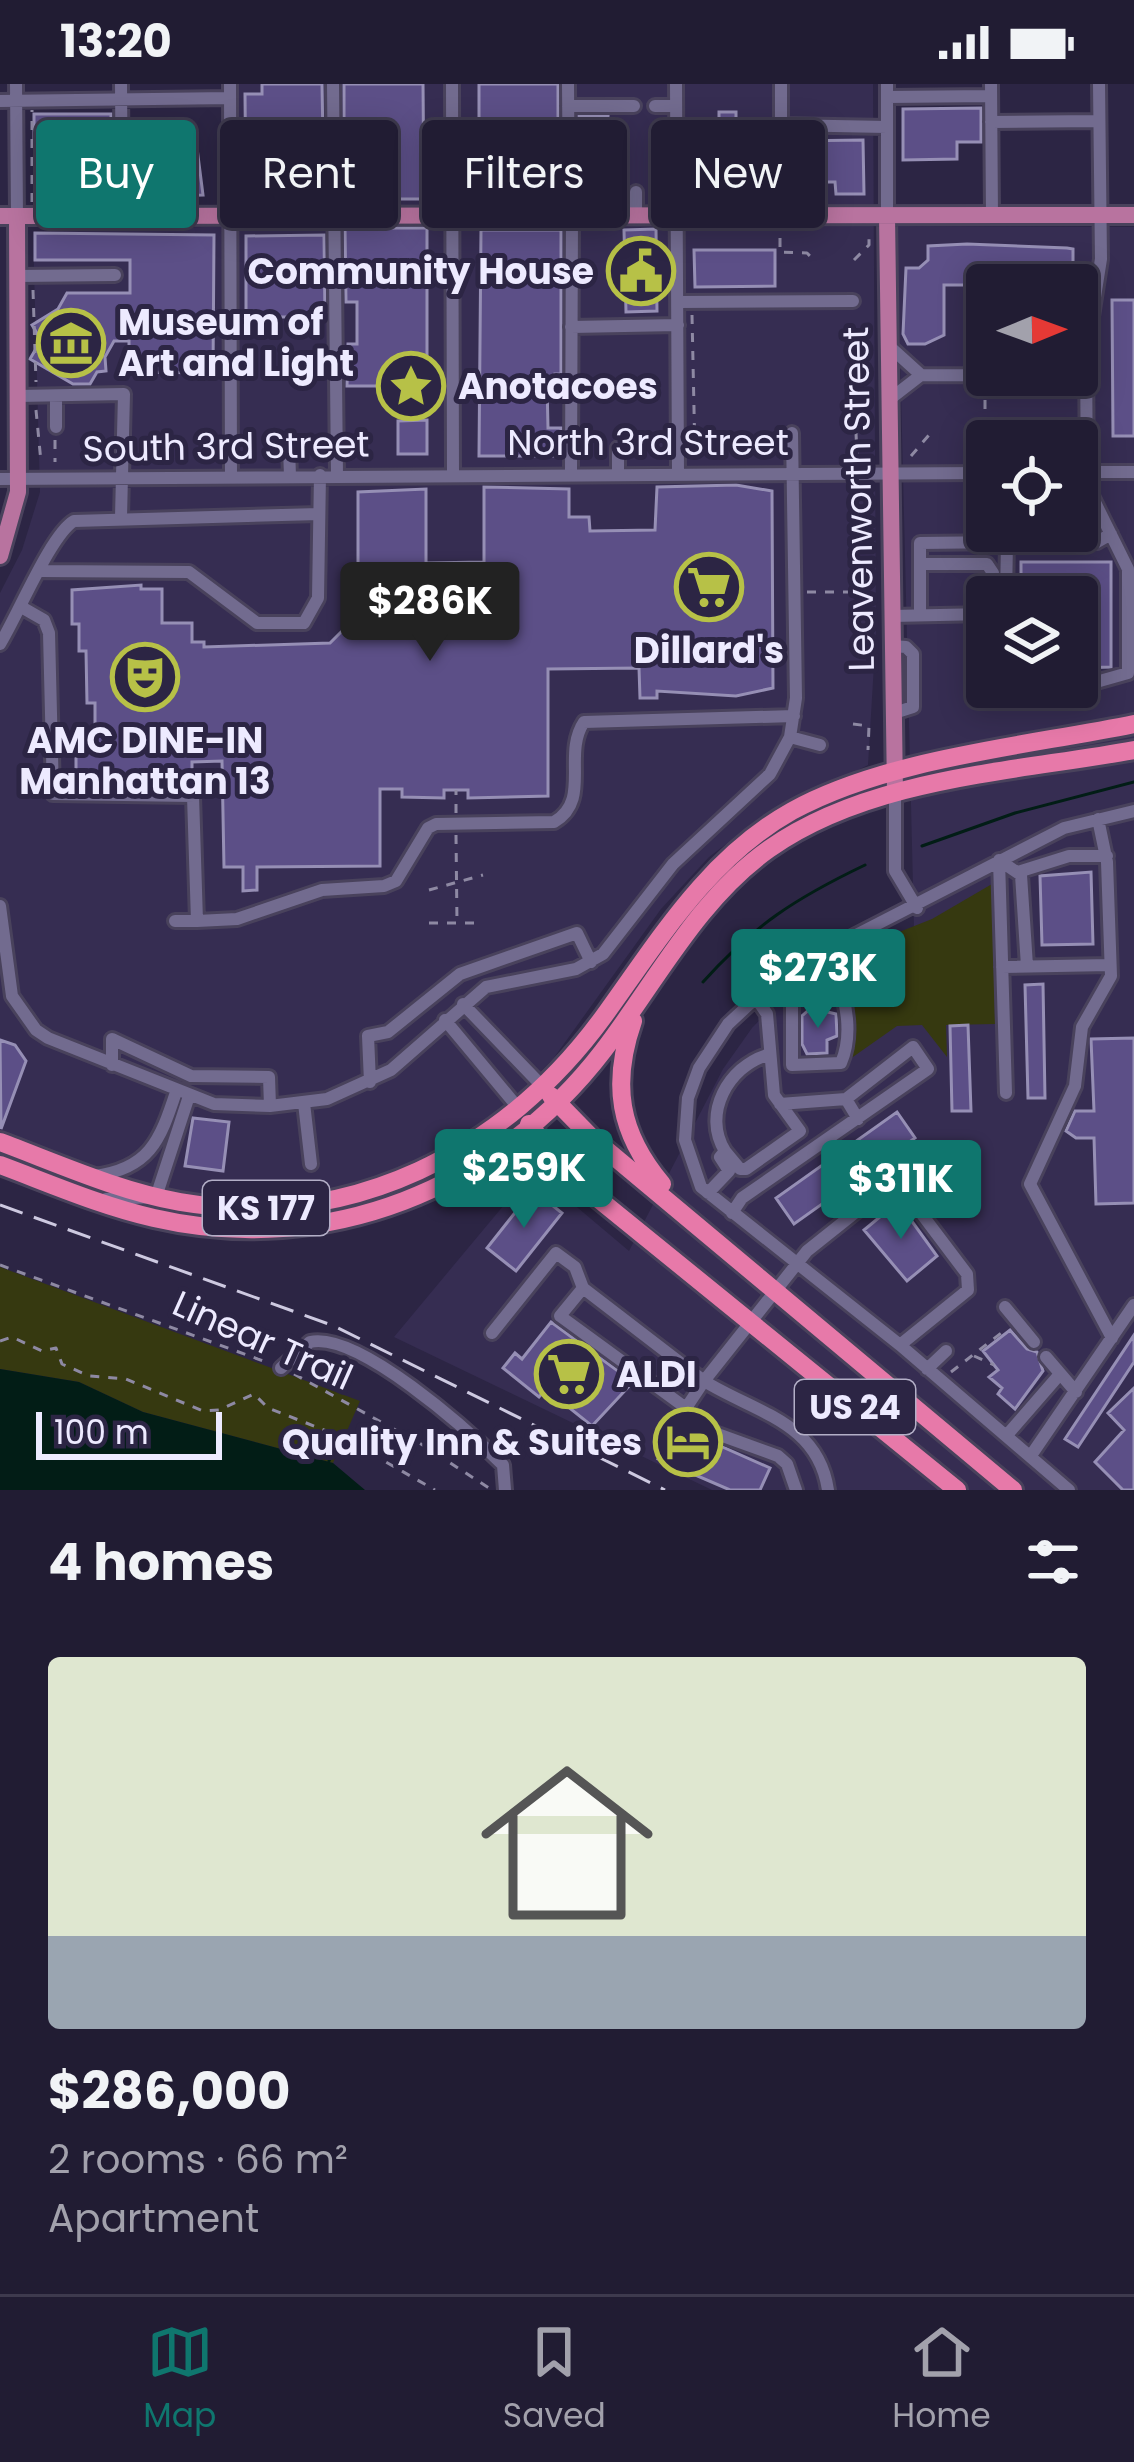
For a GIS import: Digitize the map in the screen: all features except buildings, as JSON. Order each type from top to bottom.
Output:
[{"type":"highway","name":"US 24","points":[[957,1490],[564,1171],[520,1110],[586,1041],[673,919],[743,845],[791,812],[1134,724]]},
{"type":"highway","name":"US 24","points":[[674,1204],[625,1127],[620,1103],[625,1046],[649,986],[722,890],[768,849],[895,784],[1134,750]]},
{"type":"highway","points":[[532,1130],[560,1105],[649,986]]},
{"type":"highway","name":"US 24","points":[[544,1088],[1013,1490]]},
{"type":"highway","name":"KS 177","points":[[0,1142],[156,1197],[241,1208],[353,1196],[435,1166],[520,1110]]},
{"type":"highway","name":"KS 177","points":[[0,1165],[76,1194],[192,1225],[312,1224],[404,1203],[482,1166],[532,1130]]},
{"type":"highway","points":[[482,1166],[524,1158],[564,1171]]},
{"type":"main road","points":[[627,215],[651,215]]},
{"type":"main road","points":[[825,215],[1134,215]]},
{"type":"main road","points":[[0,556],[16,508],[9,479],[27,396],[8,216]]},
{"type":"main road","name":"Leavenworth Street","points":[[887,216],[895,784]]},
{"type":"street","points":[[8,216],[16,164],[16,84]]},
{"type":"street","points":[[333,84],[333,120]]},
{"type":"street","points":[[452,84],[452,120]]},
{"type":"street","points":[[568,84],[568,120]]},
{"type":"street","points":[[676,84],[676,120]]},
{"type":"street","points":[[781,84],[781,120]]},
{"type":"street","points":[[1098,282],[1099,84]]},
{"type":"street","points":[[887,90],[991,90],[992,215]]},
{"type":"street","name":"Leavenworth Street","points":[[887,90],[887,216]]},
{"type":"street","points":[[0,101],[122,91],[230,91]]},
{"type":"street","points":[[568,106],[634,106]]},
{"type":"street","points":[[655,106],[676,106]]},
{"type":"street","points":[[992,122],[1099,121]]},
{"type":"street","points":[[825,125],[887,127]]},
{"type":"street","points":[[0,129],[16,129]]},
{"type":"street","points":[[16,164],[32,164]]},
{"type":"street","points":[[636,192],[636,215]]},
{"type":"street","points":[[231,228],[231,477]]},
{"type":"street","points":[[333,228],[337,475]]},
{"type":"street","points":[[453,228],[454,472]]},
{"type":"street","points":[[570,228],[571,472]]},
{"type":"street","points":[[678,228],[685,302],[678,326],[678,472]]},
{"type":"street","points":[[17,285],[115,275]]},
{"type":"street","points":[[685,302],[854,301]]},
{"type":"street","points":[[571,327],[678,326]]},
{"type":"street","points":[[889,346],[921,375]]},
{"type":"street","points":[[890,399],[921,375],[966,375]]},
{"type":"street","points":[[27,396],[124,394],[122,517]]},
{"type":"street","points":[[55,430],[56,395]]},
{"type":"street","points":[[0,906],[9,982],[22,1013],[48,1038],[214,1104],[304,1103],[370,1082],[463,1004],[505,981],[560,974],[592,962],[688,847],[770,774],[790,737],[794,716],[791,433]]},
{"type":"street","points":[[290,448],[290,476]]},
{"type":"street","points":[[618,448],[618,472]]},
{"type":"street","name":"South 3rd Street","points":[[9,479],[454,472]]},
{"type":"street","name":"North 3rd Street","points":[[454,472],[966,472]]},
{"type":"street","points":[[1098,472],[1134,472]]},
{"type":"street","points":[[42,571],[189,572],[257,623],[304,623],[318,598],[320,475]]},
{"type":"street","points":[[0,644],[62,528],[88,517],[319,514]]},
{"type":"street","points":[[1098,514],[1128,554],[1128,673],[1098,683]]},
{"type":"street","points":[[1098,541],[1111,534]]},
{"type":"street","points":[[920,615],[920,543],[966,542]]},
{"type":"street","points":[[920,565],[987,564],[993,576]]},
{"type":"street","points":[[23,608],[44,620],[50,633],[53,794],[193,796],[197,921]]},
{"type":"street","points":[[892,616],[966,614]]},
{"type":"street","points":[[175,921],[236,919],[322,890],[384,886],[396,881],[428,828],[554,822],[569,813],[574,801],[574,736],[584,722],[794,716]]},
{"type":"street","points":[[790,737],[820,745]]},
{"type":"street","name":"Leavenworth Street","points":[[895,784],[896,871],[917,908]]},
{"type":"street","points":[[1069,1490],[900,1345],[708,1193],[688,1163],[688,1098],[699,1068],[754,995],[795,966],[917,908],[1064,827],[1134,811]]},
{"type":"street","points":[[1099,819],[1107,856],[1111,976],[1082,1027],[1075,1086],[1030,1184],[1112,1338]]},
{"type":"street","points":[[999,860],[1018,872],[1069,856],[1107,856]]},
{"type":"street","points":[[999,860],[1006,1093]]},
{"type":"street","points":[[1018,872],[1028,966]]},
{"type":"street","points":[[370,1082],[368,1036],[388,1032],[460,974],[578,933],[592,962]]},
{"type":"street","points":[[1002,967],[1111,965]]},
{"type":"street","points":[[795,966],[806,984]]},
{"type":"street","points":[[830,974],[841,989],[847,1048],[841,1063],[792,1065],[792,996],[806,984],[830,974]]},
{"type":"street","points":[[754,995],[767,1014],[767,1055],[780,1104],[800,1131],[740,1169],[714,1134],[712,1116],[742,1066],[767,1055]]},
{"type":"street","points":[[463,1004],[544,1088]]},
{"type":"street","points":[[445,1020],[520,1110]]},
{"type":"street","points":[[112,1065],[112,1039],[191,1076],[269,1077],[270,1106]]},
{"type":"street","points":[[732,1213],[742,1198],[928,1069],[913,1046],[845,1099],[780,1104]]},
{"type":"street","points":[[90,1176],[123,1172],[145,1160],[157,1147],[182,1094]]},
{"type":"street","points":[[76,1194],[112,1200],[156,1197],[182,1094]]},
{"type":"street","points":[[845,1099],[858,1119]]},
{"type":"street","points":[[304,1103],[311,1164]]},
{"type":"street","points":[[708,1193],[729,1171],[720,1157],[724,1151]]},
{"type":"street","points":[[686,1408],[799,1262],[896,1180],[967,1274],[968,1290],[900,1345]]},
{"type":"street","points":[[491,1333],[556,1253],[574,1267],[583,1288],[704,1382],[806,1436],[821,1457],[828,1490]]},
{"type":"street","points":[[583,1288],[560,1316],[686,1408],[709,1431],[778,1456],[787,1464],[796,1490]]},
{"type":"street","points":[[1032,1454],[1134,1305]]},
{"type":"street","points":[[1004,1307],[1034,1342]]},
{"type":"street","points":[[281,1368],[310,1342],[347,1348],[430,1398],[503,1465],[505,1490]]},
{"type":"street","points":[[927,1369],[946,1351]]},
{"type":"street","points":[[1046,1357],[1076,1392]]},
{"type":"street","points":[[1007,1435],[1060,1374]]},
{"type":"path","points":[[32,100],[32,200],[36,201]]},
{"type":"path","points":[[611,120],[612,106]]},
{"type":"path","points":[[854,260],[869,245],[869,235]]},
{"type":"path","points":[[780,238],[780,252],[807,253],[814,260]]},
{"type":"path","points":[[17,285],[27,396],[41,462]]},
{"type":"path","points":[[685,302],[695,456]]},
{"type":"path","points":[[55,430],[55,462]]},
{"type":"path","points":[[856,433],[857,455]]},
{"type":"path","points":[[911,456],[929,435]]},
{"type":"path","points":[[794,592],[853,592]]},
{"type":"path","points":[[854,724],[868,726],[868,750]]},
{"type":"path","points":[[456,790],[457,923]]},
{"type":"path","points":[[429,890],[483,875]]},
{"type":"path","points":[[429,923],[483,923]]},
{"type":"path","name":"Linear Trail","points":[[0,1265],[148,1315],[281,1368],[421,1444],[492,1490]]},
{"type":"path","points":[[950,1373],[1016,1321]]},
{"type":"path","points":[[0,1341],[12,1337],[42,1352],[56,1348],[62,1364],[74,1370],[126,1379],[203,1411],[219,1410],[254,1394],[268,1408],[342,1437],[435,1490]]},
{"type":"path","points":[[973,1354],[994,1365]]},
{"type":"shaded area","points":[[237,84],[873,84],[876,631],[868,765],[752,824],[709,857],[661,909],[553,1059],[491,1120],[431,1157],[354,1186],[237,1200],[144,1185],[0,1134],[0,593],[22,550],[40,492],[33,232],[398,228],[398,120],[237,120]]},
{"type":"shaded area","points":[[897,226],[1134,227],[1134,1490],[712,1490],[394,1337],[533,1170],[629,1251],[723,1069],[752,1028],[790,989],[838,960],[914,928]]},
{"type":"shaded area","points":[[0,1369],[79,1382],[143,1412],[333,1463],[365,1490],[0,1490]]},
{"type":"green space","points":[[992,884],[995,1024],[946,1025],[947,1057],[922,1025],[897,1026],[850,1059],[849,969],[831,959],[932,919]]},
{"type":"green space","points":[[0,1267],[360,1401],[333,1463],[143,1412],[79,1382],[0,1369]]},
{"type":"waterway","points":[[922,846],[1015,813],[1134,782]]},
{"type":"waterway","points":[[703,982],[777,914],[865,865]]},
{"type":"waterway","points":[[329,1461],[338,1440]]},
{"type":"railway","points":[[0,1205],[334,1326],[665,1490]]},
{"type":"place","name":"Community House","points":[[641,271]]},
{"type":"place","name":"Museum of Art and Light","points":[[71,343]]},
{"type":"place","name":"Anotacoes","points":[[411,386]]},
{"type":"place","name":"Dillard's","points":[[709,587]]},
{"type":"place","name":"AMC DINE-IN Manhattan 13","points":[[145,677]]},
{"type":"place","name":"ALDI","points":[[569,1374]]},
{"type":"place","name":"Quality Inn & Suites","points":[[688,1442]]}]
